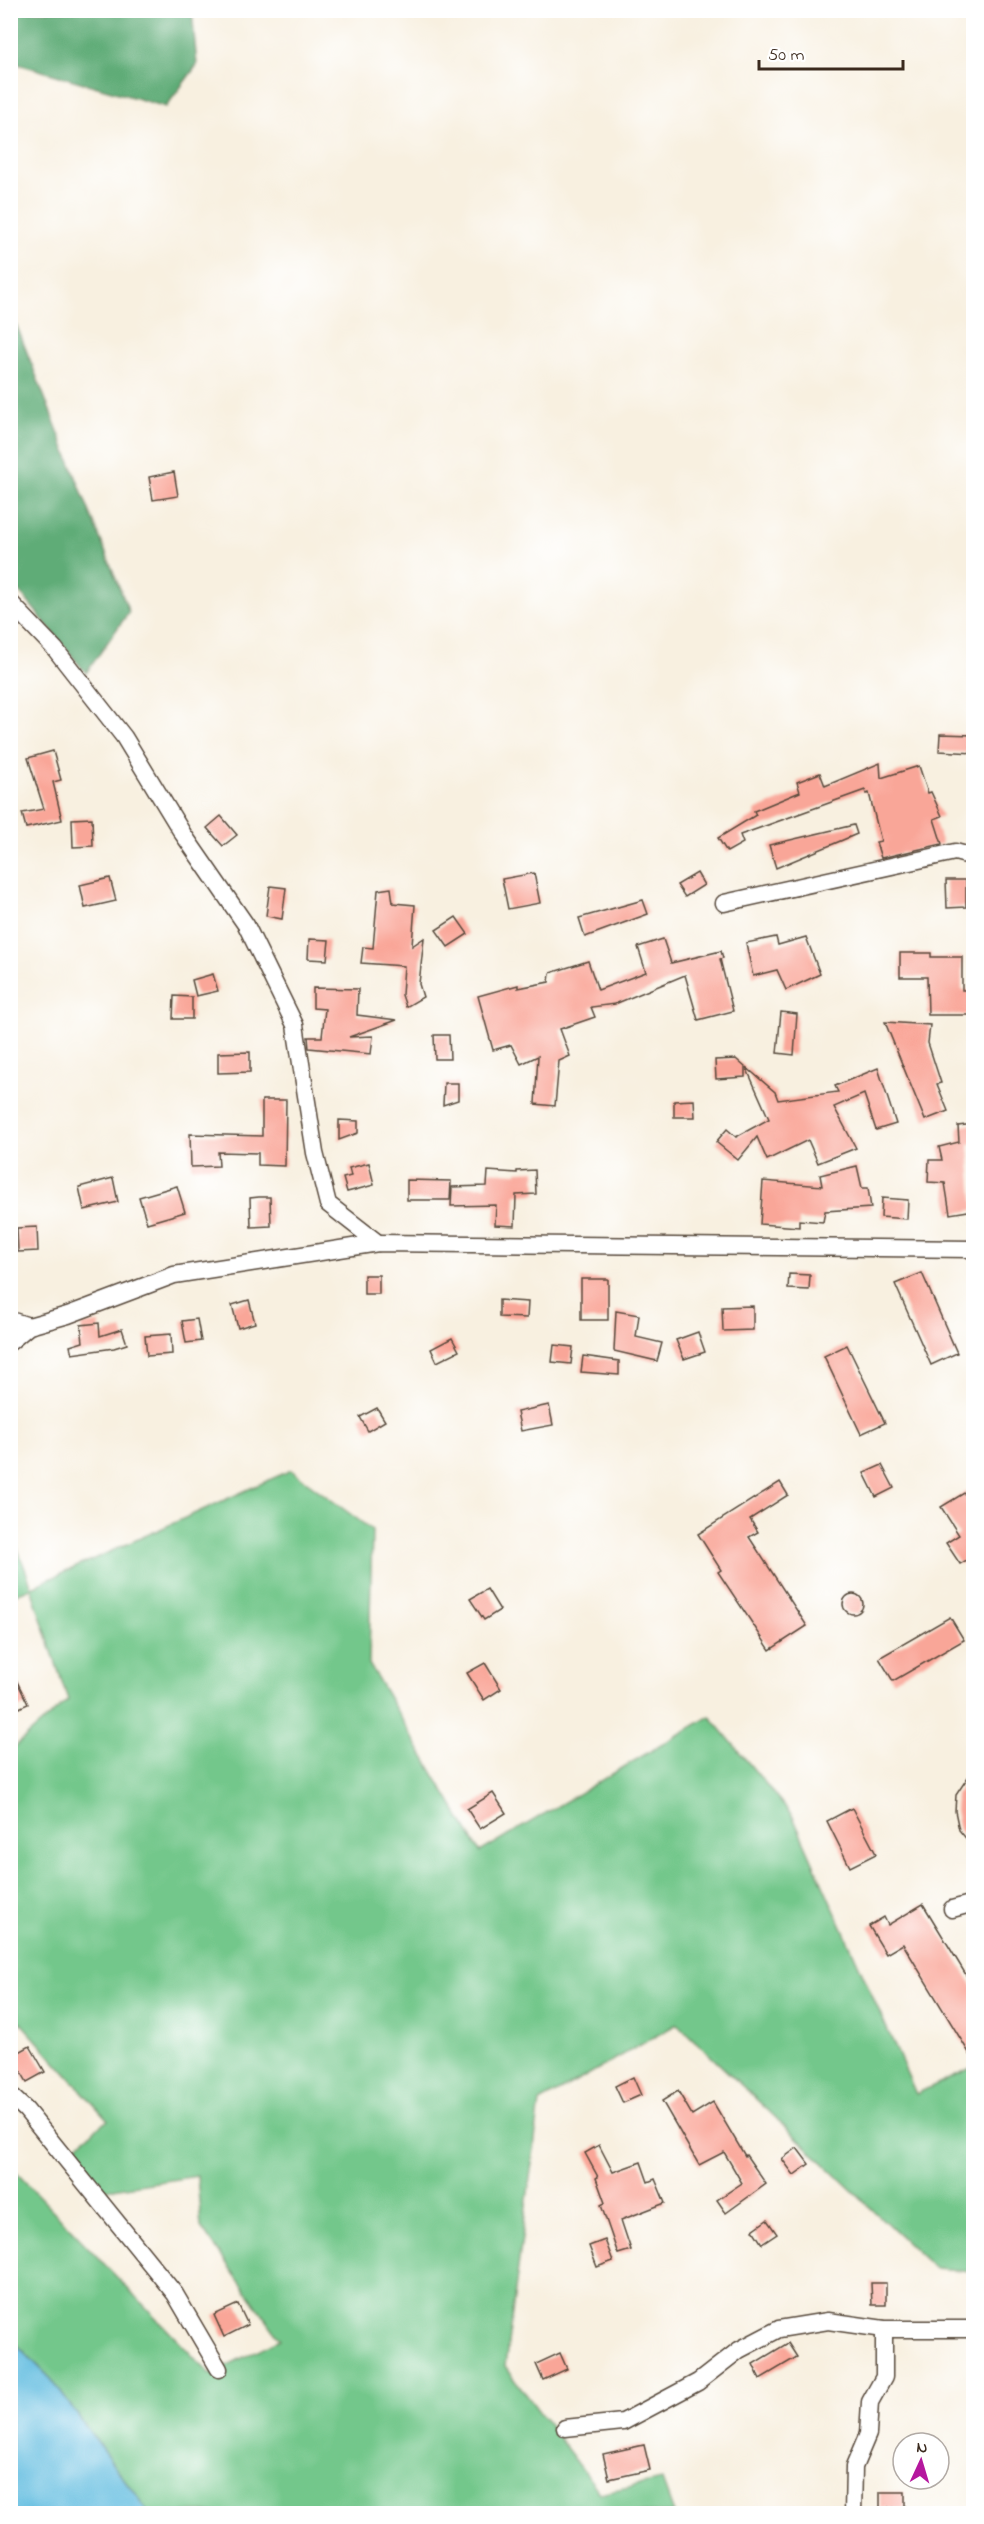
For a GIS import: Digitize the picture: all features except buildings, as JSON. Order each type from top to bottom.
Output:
[{"type":"street","points":[[10,602],[55,649],[124,737],[183,834],[246,925],[295,1025],[315,1153],[328,1204],[378,1243]]},
{"type":"street","points":[[724,903],[955,852],[974,857]]},
{"type":"street","points":[[10,1331],[68,1316],[174,1275],[378,1243],[974,1249]]},
{"type":"street","points":[[10,1320],[29,1326]]},
{"type":"street","points":[[10,1342],[29,1326]]},
{"type":"street","points":[[952,1909],[974,1903]]},
{"type":"street","points":[[10,2095],[26,2110],[175,2294],[219,2369]]},
{"type":"street","points":[[565,2428],[623,2422],[698,2382],[739,2350],[779,2330],[828,2321],[884,2329],[974,2329]]},
{"type":"street","points":[[853,2514],[854,2467],[868,2434],[870,2402],[884,2377],[884,2329]]},
{"type":"green space","points":[[10,11],[192,11],[197,65],[166,107],[11,62]]},
{"type":"green space","points":[[10,309],[129,612],[86,673],[11,581]]},
{"type":"green space","points":[[291,1470],[372,1530],[369,1664],[480,1852],[710,1716],[793,1817],[916,2094],[973,2067],[973,2271],[934,2268],[677,2024],[540,2102],[505,2366],[600,2493],[662,2480],[674,2513],[149,2513],[51,2379],[11,2338],[11,2167],[210,2374],[280,2339],[201,2227],[197,2176],[99,2191],[70,2150],[108,2120],[11,2012],[11,1750],[68,1700],[31,1588],[11,1596],[10,1529],[32,1587]]},
{"type":"water","points":[[10,2338],[51,2379],[149,2513],[11,2513]]}]
